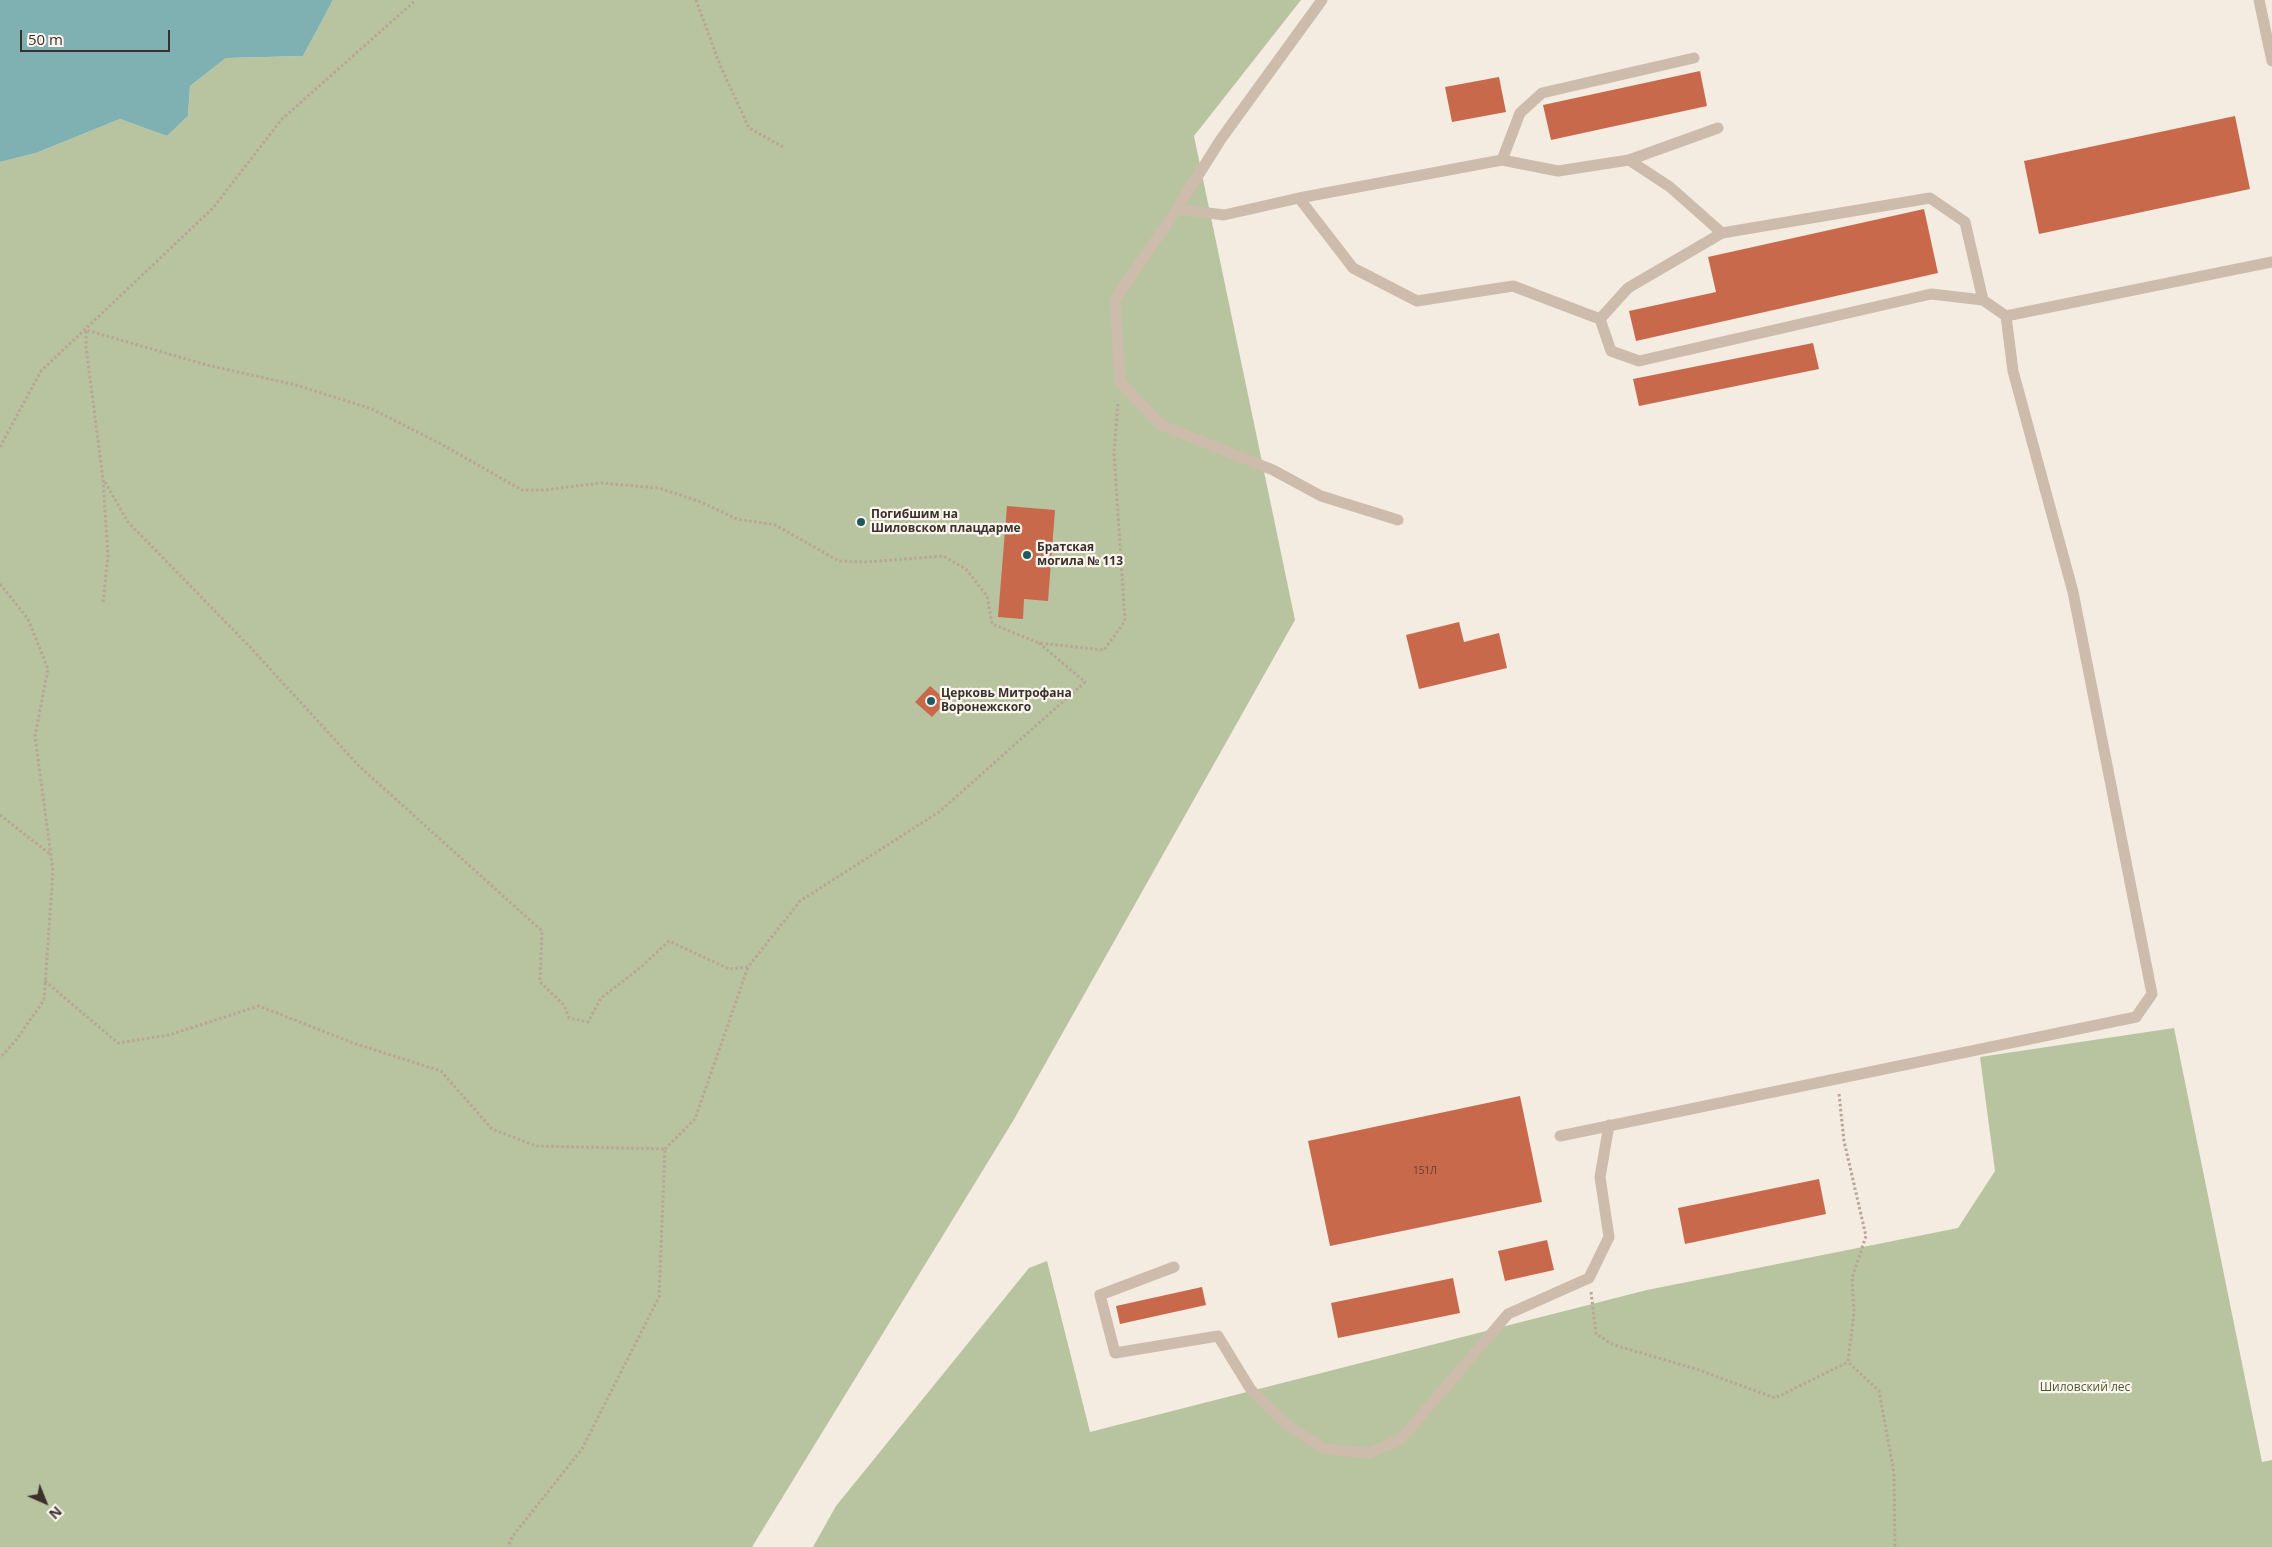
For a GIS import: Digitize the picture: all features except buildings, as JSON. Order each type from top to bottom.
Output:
[{"type":"lane","points":[[1322,0],[1221,139],[1115,300],[1120,382],[1161,425],[1274,470],[1321,496],[1398,520]]},
{"type":"lane","points":[[2259,0],[2272,61]]},
{"type":"lane","points":[[1502,160],[1520,113],[1542,93],[1694,58]]},
{"type":"lane","points":[[1176,209],[1224,216],[1299,198],[1502,160],[1558,171],[1629,160],[1718,128]]},
{"type":"lane","points":[[1629,160],[1670,187],[1722,233]]},
{"type":"lane","points":[[1299,198],[1353,268],[1417,301],[1513,286],[1600,319]]},
{"type":"lane","points":[[1600,319],[1628,288],[1722,233],[1930,198],[1965,222],[1983,300]]},
{"type":"lane","points":[[1600,319],[1611,351],[1639,361],[1932,294],[1983,300],[2006,316],[2272,262]]},
{"type":"lane","points":[[1560,1136],[2136,1017],[2152,994],[2073,592],[2014,371],[2006,316]]},
{"type":"lane","points":[[1174,1267],[1100,1295],[1115,1354],[1218,1336],[1251,1390],[1283,1422],[1324,1448],[1369,1453],[1401,1439],[1508,1314],[1590,1278],[1609,1237],[1600,1177],[1609,1125]]},
{"type":"path","points":[[0,447],[41,372],[213,208],[282,119],[416,0]]},
{"type":"path","points":[[696,0],[720,65],[749,128],[785,148]]},
{"type":"path","points":[[86,330],[86,347],[103,479],[108,555],[103,602]]},
{"type":"path","points":[[86,330],[207,364],[296,385],[372,409],[441,444],[522,490],[544,490],[601,483],[660,488],[700,502],[737,519],[775,525],[839,561],[867,562],[943,556],[966,569],[987,596],[992,624],[1039,643],[1104,650],[1125,620],[1114,454],[1120,382]]},
{"type":"path","points":[[103,479],[128,522],[250,646],[358,766],[542,931],[540,982],[564,1005],[569,1018],[588,1022],[601,998],[640,968],[668,941],[729,969],[748,967]]},
{"type":"path","points":[[0,584],[28,619],[48,669],[35,736],[53,872],[44,1000],[16,1040],[0,1058]]},
{"type":"path","points":[[508,1547],[512,1537],[582,1449],[659,1297],[665,1149],[695,1119],[748,967],[800,901],[939,812],[1085,682],[1039,643]]},
{"type":"path","points":[[0,816],[51,855]]},
{"type":"path","points":[[45,981],[118,1043],[169,1035],[258,1006],[353,1042],[441,1071],[492,1128],[536,1146],[665,1149]]},
{"type":"path","points":[[1837,1079],[1844,1141],[1866,1236],[1852,1278],[1854,1311],[1848,1362]]},
{"type":"path","points":[[1590,1278],[1596,1334],[1614,1345],[1696,1369],[1775,1398],[1848,1362]]},
{"type":"path","points":[[1848,1362],[1879,1390],[1894,1474],[1895,1547]]},
{"type":"green space","points":[[333,0],[1301,0],[1194,136],[1295,620],[1013,1121],[752,1547],[0,1547],[0,162],[36,153],[120,119],[167,136],[188,116],[190,86],[226,58],[303,56]]},
{"type":"green space","name":"Шиловский лес","points":[[2174,1028],[2262,1462],[2272,1460],[2272,1547],[813,1547],[836,1506],[1029,1268],[1047,1261],[1090,1432],[1647,1290],[1958,1228],[1995,1171],[1980,1057]]},
{"type":"water","points":[[0,0],[333,0],[303,56],[226,58],[190,86],[188,116],[167,136],[120,119],[36,153],[0,162]]},
{"type":"place","name":"Погибшим на Шиловском плацдарме","points":[[861,522]]},
{"type":"place","name":"Братская могила № 113","points":[[1027,555]]},
{"type":"place","name":"Церковь Митрофана Воронежского","points":[[931,701]]}]
